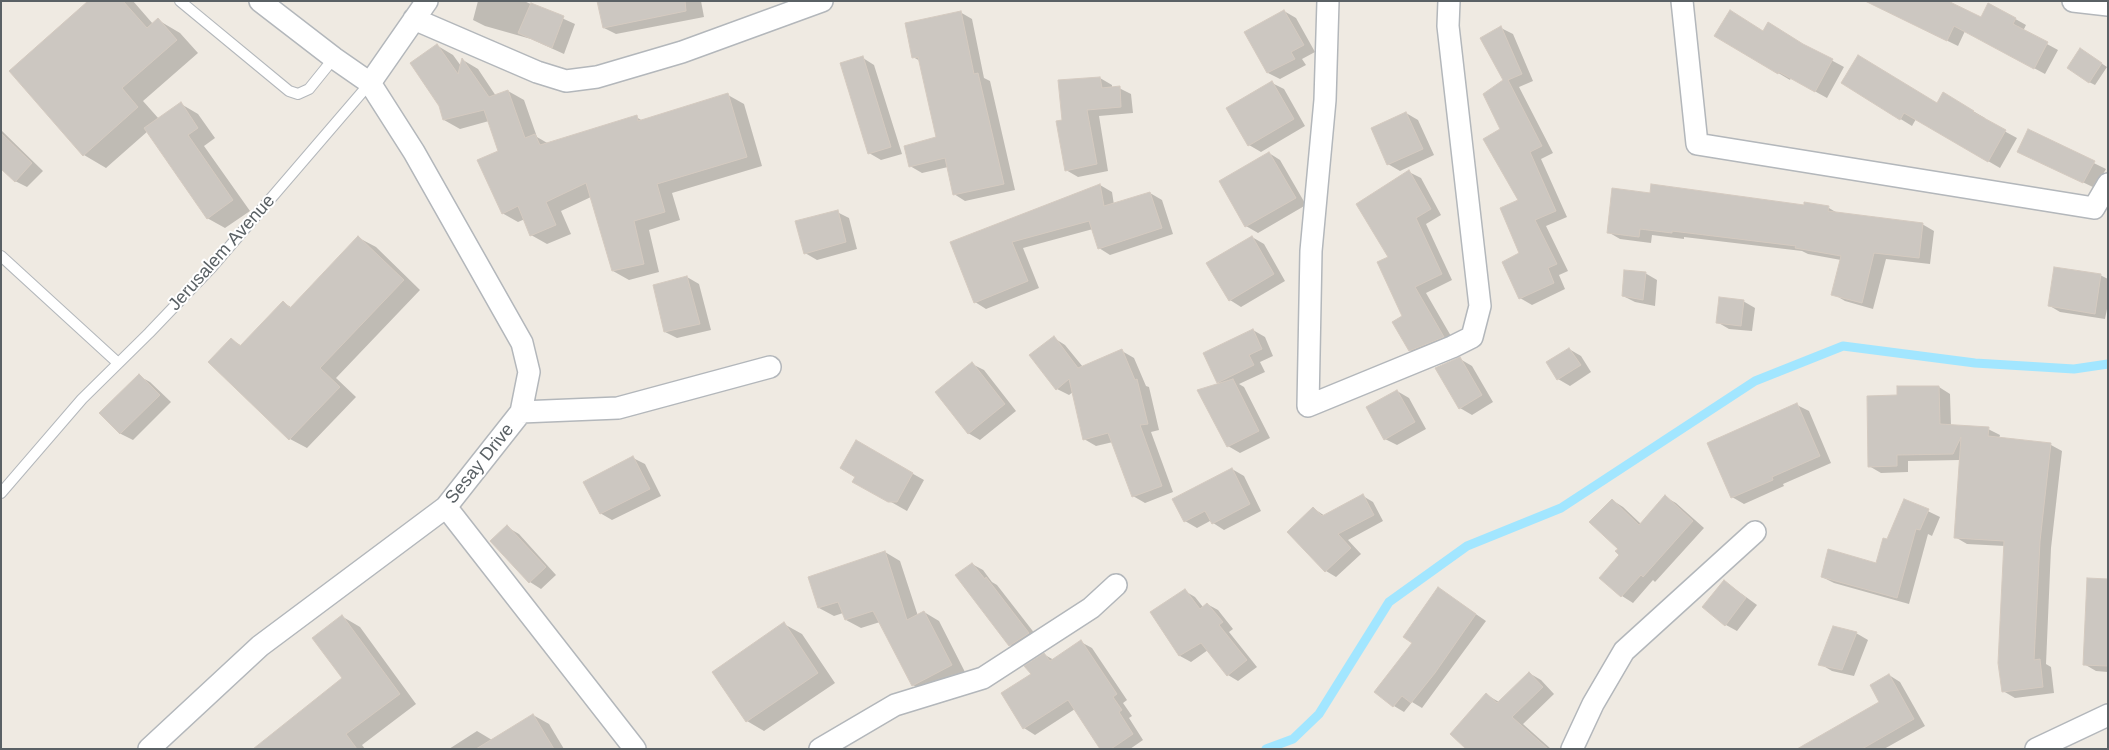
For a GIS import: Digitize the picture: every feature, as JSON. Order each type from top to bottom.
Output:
[{"type":"street","points":[[260,1],[370,83]]},
{"type":"street","name":"Jerusalem Avenue","points":[[370,83],[427,1]]},
{"type":"street","points":[[414,20],[537,72],[566,81],[597,76],[682,52],[822,1]]},
{"type":"street","points":[[1328,1],[1325,100],[1311,251],[1308,406],[1452,347],[1472,336],[1480,306],[1448,26],[1449,1]]},
{"type":"street","points":[[1682,1],[1697,144],[2094,208],[2108,184]]},
{"type":"street","points":[[2073,1],[2108,5]]},
{"type":"street","name":"Sesay Drive","points":[[149,749],[260,646],[446,507],[521,412],[529,372],[522,343],[414,152],[370,83]]},
{"type":"street","points":[[521,412],[618,408],[770,367]]},
{"type":"street","points":[[446,507],[635,749]]},
{"type":"street","points":[[1572,749],[1593,704],[1624,651],[1755,532]]},
{"type":"street","points":[[820,749],[895,705],[983,678],[1090,608],[1116,585]]},
{"type":"street","points":[[2036,749],[2108,716]]},
{"type":"lane","points":[[180,1],[289,91],[298,94],[309,89],[334,58]]},
{"type":"lane","name":"Jerusalem Avenue","points":[[1,493],[82,399],[212,267],[370,83]]},
{"type":"lane","points":[[1,256],[118,364]]},
{"type":"building","points":[[88,1],[123,1],[147,28],[158,18],[177,40],[122,88],[138,107],[83,156],[9,71]]},
{"type":"building","points":[[597,1],[685,1],[686,11],[603,28]]},
{"type":"building","points":[[1865,1],[1948,1],[1981,17],[1988,3],[2016,18],[2013,24],[2048,42],[2034,69],[1954,26],[1947,41]]},
{"type":"building","points":[[531,3],[564,16],[552,48],[518,33]]},
{"type":"building","points":[[1284,10],[1304,45],[1291,52],[1295,59],[1267,73],[1244,32]]},
{"type":"building","points":[[1730,10],[1763,31],[1768,22],[1803,44],[1833,59],[1815,92],[1779,72],[1778,74],[1714,36]]},
{"type":"building","points":[[961,11],[974,74],[978,73],[1004,184],[953,195],[945,158],[909,167],[904,146],[936,137],[918,57],[912,58],[905,23]]},
{"type":"building","points":[[1501,26],[1522,74],[1508,80],[1542,146],[1530,152],[1556,211],[1535,220],[1557,264],[1548,268],[1554,283],[1519,299],[1502,262],[1519,253],[1500,208],[1518,200],[1483,139],[1500,129],[1483,94],[1503,80],[1480,38]]},
{"type":"building","points":[[437,44],[458,74],[462,58],[489,97],[508,90],[525,138],[535,134],[540,145],[637,115],[638,121],[728,93],[747,157],[657,184],[665,212],[634,221],[644,264],[612,271],[586,183],[546,202],[556,225],[530,236],[518,206],[502,214],[477,160],[498,151],[484,110],[443,120],[439,106],[410,63]]},
{"type":"building","points":[[2080,48],[2102,63],[2089,83],[2067,68]]},
{"type":"building","points":[[1858,55],[1937,103],[1943,92],[1973,112],[2006,130],[1988,162],[1904,113],[1900,120],[1841,83]]},
{"type":"building","points":[[863,56],[891,147],[868,154],[840,63]]},
{"type":"building","points":[[1100,77],[1102,88],[1120,86],[1121,107],[1087,110],[1097,164],[1065,171],[1056,121],[1062,120],[1058,80]]},
{"type":"building","points":[[1272,81],[1294,119],[1248,146],[1226,108]]},
{"type":"building","points":[[181,102],[198,128],[188,135],[233,200],[207,219],[144,128]]},
{"type":"building","points":[[1406,112],[1423,149],[1387,165],[1371,128]]},
{"type":"building","points":[[2028,129],[2095,161],[2083,183],[2017,152]]},
{"type":"building","points":[[1,133],[32,163],[15,182],[1,169]]},
{"type":"building","points":[[1269,152],[1296,198],[1245,227],[1219,181]]},
{"type":"building","points":[[1409,170],[1431,209],[1416,218],[1442,274],[1415,287],[1444,337],[1409,351],[1392,322],[1402,316],[1377,262],[1388,257],[1356,204]]},
{"type":"building","points":[[1100,184],[1104,206],[1150,192],[1162,228],[1098,249],[1089,221],[1012,242],[1028,281],[974,303],[950,242]]},
{"type":"building","points":[[1651,184],[1804,205],[1804,202],[1829,206],[1828,211],[1923,223],[1919,258],[1874,253],[1862,303],[1831,295],[1841,256],[1795,248],[1796,246],[1672,231],[1672,233],[1640,229],[1639,237],[1607,233],[1612,188],[1650,193]]},
{"type":"building","points":[[838,210],[846,242],[804,254],[795,221]]},
{"type":"building","points":[[358,236],[404,280],[320,368],[340,387],[289,440],[208,362],[231,338],[240,346],[283,301],[290,308]]},
{"type":"building","points":[[1252,236],[1274,274],[1229,301],[1206,263]]},
{"type":"building","points":[[2054,267],[2101,274],[2095,314],[2048,306]]},
{"type":"building","points":[[1624,270],[1646,272],[1643,300],[1622,296]]},
{"type":"building","points":[[687,276],[700,324],[664,332],[653,285]]},
{"type":"building","points":[[1719,297],[1744,300],[1741,326],[1716,323]]},
{"type":"building","points":[[1253,329],[1262,349],[1249,355],[1254,365],[1217,383],[1203,353]]},
{"type":"building","points":[[1054,336],[1078,368],[1122,349],[1135,380],[1137,379],[1148,424],[1140,425],[1162,486],[1132,497],[1108,433],[1083,440],[1069,379],[1056,390],[1029,355]]},
{"type":"building","points":[[1569,348],[1581,365],[1557,380],[1546,362]]},
{"type":"building","points":[[1460,357],[1482,395],[1459,409],[1435,368]]},
{"type":"building","points":[[972,362],[1005,404],[968,434],[935,392]]},
{"type":"building","points":[[139,374],[160,395],[120,434],[99,413]]},
{"type":"building","points":[[1233,379],[1259,431],[1227,447],[1197,390]]},
{"type":"building","points":[[1897,386],[1939,386],[1940,424],[1989,427],[1988,436],[2051,443],[2040,541],[2034,660],[2040,659],[2043,687],[2002,692],[1998,663],[2004,541],[1954,538],[1961,437],[1953,454],[1897,455],[1897,466],[1868,467],[1867,396],[1897,395]]},
{"type":"building","points":[[1397,390],[1415,422],[1384,440],[1366,407]]},
{"type":"building","points":[[1797,403],[1820,456],[1772,477],[1773,480],[1731,498],[1707,443]]},
{"type":"building","points":[[856,440],[913,473],[897,502],[888,502],[852,482],[855,477],[840,468]]},
{"type":"building","points":[[633,456],[650,489],[600,514],[583,482]]},
{"type":"building","points":[[1232,468],[1250,504],[1212,524],[1205,511],[1184,522],[1172,499]]},
{"type":"building","points":[[1363,494],[1374,515],[1338,534],[1351,548],[1325,572],[1287,532],[1313,507],[1322,516]]},
{"type":"building","points":[[1665,495],[1693,521],[1643,577],[1641,575],[1621,597],[1599,578],[1619,555],[1615,551],[1618,549],[1589,522],[1612,499],[1639,525]]},
{"type":"building","points":[[1904,499],[1929,509],[1920,530],[1916,529],[1897,598],[1821,577],[1828,549],[1876,563],[1883,538],[1887,539]]},
{"type":"building","points":[[507,525],[546,567],[529,583],[490,541]]},
{"type":"building","points":[[885,551],[907,620],[924,611],[952,665],[912,686],[873,611],[845,620],[838,602],[818,608],[808,577]]},
{"type":"building","points":[[972,563],[985,579],[986,577],[1029,633],[1009,646],[955,575]]},
{"type":"building","points":[[2087,578],[2108,579],[2108,666],[2083,665]]},
{"type":"building","points":[[1724,580],[1746,598],[1725,626],[1702,607]]},
{"type":"building","points":[[1438,587],[1476,614],[1435,673],[1411,703],[1402,696],[1393,707],[1374,692],[1412,643],[1403,637]]},
{"type":"building","points":[[1185,589],[1200,609],[1207,603],[1223,622],[1219,625],[1247,660],[1227,676],[1201,643],[1179,656],[1150,612]]},
{"type":"building","points":[[342,615],[400,694],[346,734],[357,749],[253,749],[342,678],[312,638]]},
{"type":"building","points":[[784,622],[818,673],[746,722],[712,672]]},
{"type":"building","points":[[1833,626],[1857,632],[1842,670],[1818,665]]},
{"type":"building","points":[[1081,640],[1117,694],[1113,697],[1122,710],[1119,712],[1133,734],[1111,749],[1100,749],[1068,700],[1023,729],[1001,693],[1031,674],[1024,666],[1044,653],[1050,661]]},
{"type":"building","points":[[1529,672],[1543,687],[1512,717],[1548,749],[1466,749],[1450,734],[1486,693],[1497,703]]},
{"type":"building","points":[[1889,674],[1914,719],[1862,749],[1797,749],[1879,702],[1870,685]]},
{"type":"building","points":[[533,714],[554,749],[476,749]]},
{"type":"waterway","points":[[1266,749],[1293,739],[1319,714],[1389,602],[1467,546],[1561,508],[1755,381],[1843,346],[1975,363],[2074,369],[2108,364]]}]
